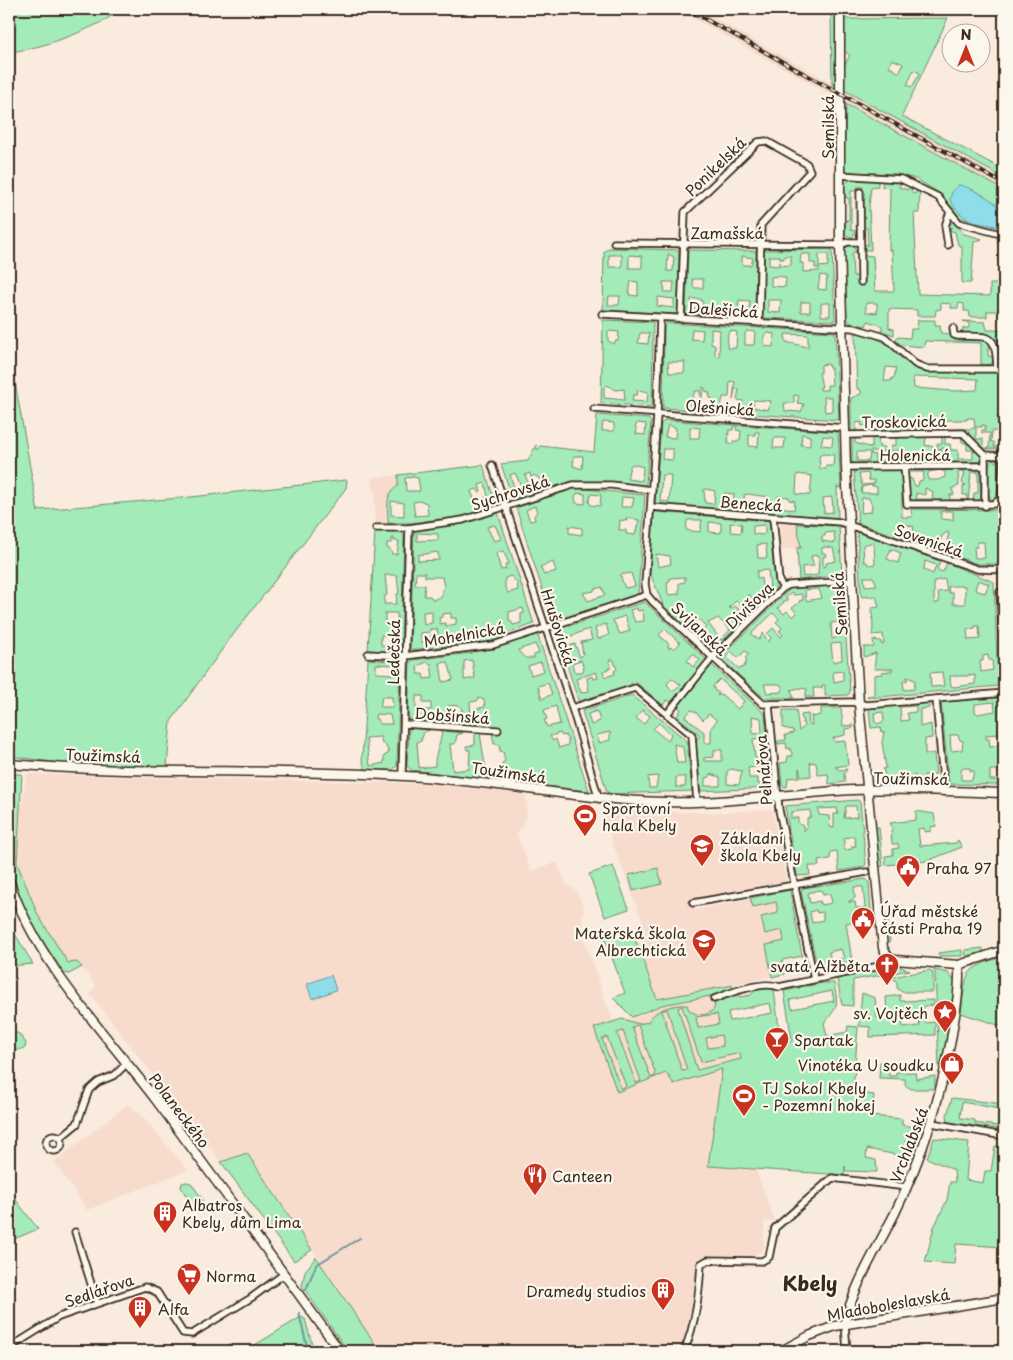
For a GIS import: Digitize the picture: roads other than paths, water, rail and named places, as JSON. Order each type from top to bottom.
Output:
[{"type":"street","name":"Semilská","points":[[840,9],[840,245],[848,523],[867,791],[883,948],[889,958]]},
{"type":"street","name":"Ponikelská","points":[[684,245],[685,212],[758,142],[762,141],[807,164],[810,174],[762,222],[761,245]]},
{"type":"street","points":[[840,176],[901,179],[931,192],[958,223],[1004,235]]},
{"type":"street","points":[[860,192],[861,282]]},
{"type":"street","points":[[948,245],[945,226],[950,212]]},
{"type":"street","points":[[840,245],[848,242],[860,242]]},
{"type":"street","name":"Zamašská","points":[[614,244],[840,245]]},
{"type":"street","points":[[681,318],[684,245]]},
{"type":"street","points":[[759,323],[761,245]]},
{"type":"street","name":"Dalešická","points":[[602,314],[866,330],[885,337],[915,364],[927,369],[1001,369]]},
{"type":"street","points":[[647,594],[645,584],[657,415],[660,318]]},
{"type":"street","points":[[953,328],[954,335],[957,336],[987,337],[993,341],[997,346],[1001,369]]},
{"type":"street","name":"Olešnická","points":[[594,409],[845,432]]},
{"type":"street","name":"Troskovická","points":[[845,432],[963,433],[985,455]]},
{"type":"street","points":[[904,466],[907,504],[985,506],[999,502],[1003,492],[1004,453],[985,455],[985,506]]},
{"type":"street","name":"Hrušovická","points":[[492,465],[572,708],[599,798]]},
{"type":"street","name":"Holenická","points":[[846,467],[984,466]]},
{"type":"street","name":"Sychrovská","points":[[376,528],[409,528],[463,520],[572,485],[611,485],[652,490]]},
{"type":"street","name":"Benecká","points":[[651,507],[848,523]]},
{"type":"street","points":[[773,517],[779,582],[784,588]]},
{"type":"street","name":"Sovenická","points":[[848,523],[852,527],[977,569],[1004,570]]},
{"type":"street","name":"Ledečská","points":[[402,775],[409,528]]},
{"type":"street","name":"Divišova","points":[[667,714],[713,657],[784,588],[789,585],[852,580]]},
{"type":"street","points":[[1000,592],[1004,658]]},
{"type":"street","name":"Mohelnická","points":[[368,654],[405,656],[494,645],[647,594]]},
{"type":"street","name":"Svijanská","points":[[647,594],[763,704],[769,705]]},
{"type":"street","points":[[572,708],[635,688],[692,735],[697,802]]},
{"type":"street","points":[[769,705],[852,702],[860,704],[1004,692]]},
{"type":"street","points":[[936,699],[944,792]]},
{"type":"street","name":"Pelnářova","points":[[769,705],[778,797],[814,980]]},
{"type":"street","name":"Dobšínská","points":[[404,724],[498,730]]},
{"type":"street","name":"Toužimská","points":[[9,764],[74,768],[402,775],[482,782],[599,798],[697,802],[867,791],[1004,793]]},
{"type":"street","points":[[693,903],[867,872]]},
{"type":"street","name":"Polaneckého","points":[[9,880],[26,921],[47,956],[340,1351]]},
{"type":"street","points":[[714,998],[752,988],[768,985],[779,987],[875,967],[889,958],[959,965],[1004,950]]},
{"type":"street","name":"Vrchlabská","points":[[846,1328],[847,1314],[856,1292],[907,1187],[932,1123],[945,1071],[960,988],[959,965]]},
{"type":"street","points":[[60,1138],[77,1124],[90,1090],[98,1082],[115,1075],[127,1063]]},
{"type":"street","points":[[932,1123],[1004,1136]]},
{"type":"street","points":[[684,1351],[691,1335],[698,1303],[701,1264],[708,1260],[762,1261],[769,1257],[774,1228],[832,1178],[907,1187]]},
{"type":"street","points":[[75,1232],[97,1303]]},
{"type":"street","name":"Sedlářova","points":[[9,1348],[50,1321],[145,1287],[157,1292],[183,1333],[192,1334],[251,1298],[284,1274]]},
{"type":"street","name":"Mladoboleslavská","points":[[781,1351],[809,1336],[1004,1298]]},
{"type":"street","points":[[846,1328],[847,1351]]},
{"type":"water","points":[[959,185],[978,192],[998,206],[1004,216],[1004,228],[979,223],[961,214],[950,200],[952,191]]},
{"type":"water","points":[[331,975],[336,990],[312,999],[307,984]]},
{"type":"waterway","points":[[306,1290],[316,1265],[360,1238]]},
{"type":"waterway","points":[[299,1313],[308,1351]]},
{"type":"railway","points":[[687,9],[1004,184]]},
{"type":"place","name":"Sportovní hala Kbely","points":[[585,837]]},
{"type":"place","name":"Základní škola Kbely","points":[[702,867]]},
{"type":"place","name":"Praha 97","points":[[908,888]]},
{"type":"place","name":"Úřad městské části Praha 19","points":[[863,940]]},
{"type":"place","name":"Mateřská škola Albrechtická","points":[[704,962]]},
{"type":"place","name":"svatá Alžběta","points":[[887,986]]},
{"type":"place","name":"sv. Vojtěch","points":[[945,1033]]},
{"type":"place","name":"Spartak","points":[[777,1060]]},
{"type":"place","name":"Vinotéka U soudku","points":[[952,1085]]},
{"type":"place","name":"TJ Sokol Kbely - Pozemní hokej","points":[[744,1117]]},
{"type":"place","name":"Canteen","points":[[535,1196]]},
{"type":"place","name":"Albatros Kbely, dům Lima","points":[[165,1234]]},
{"type":"place","name":"Norma","points":[[189,1296]]},
{"type":"place","name":"Dramedy studios","points":[[663,1311]]},
{"type":"place","name":"Alfa","points":[[140,1329]]},
{"type":"district","name":"Kbely","points":[[810,1283]]}]
